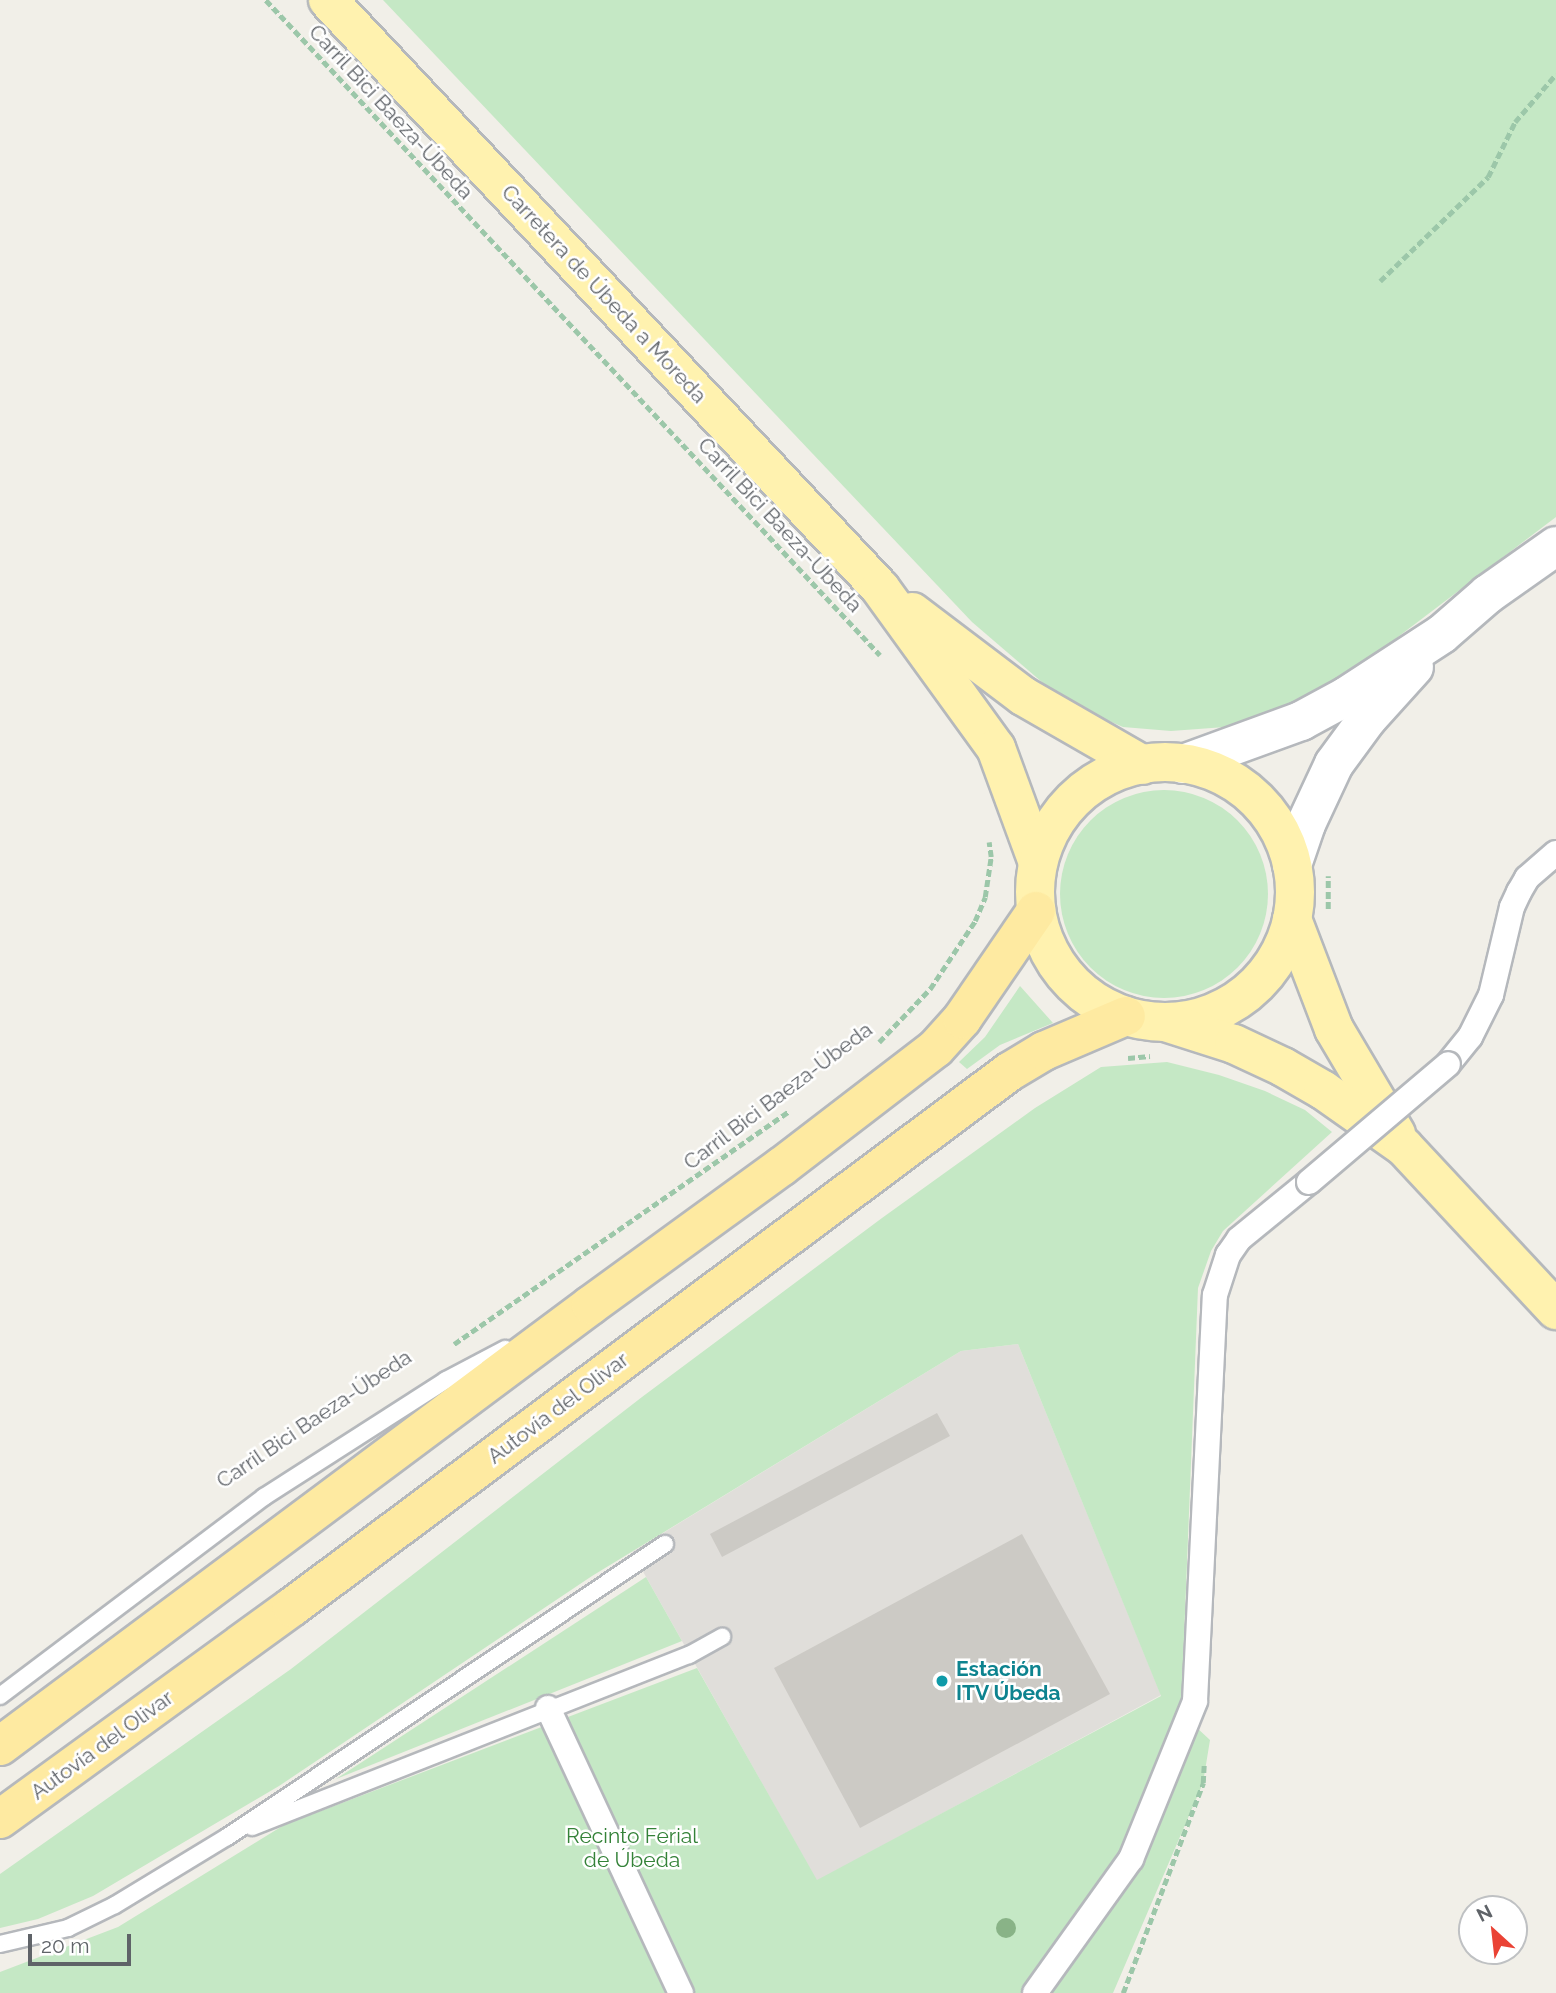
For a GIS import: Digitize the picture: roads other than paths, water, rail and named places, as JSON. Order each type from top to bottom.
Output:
[{"type":"highway","points":[[0,1746],[591,1305],[781,1167],[936,1048],[962,1019],[1036,911]]},
{"type":"highway","name":"Autovía del Olivar","points":[[0,1819],[292,1607],[1009,1072],[1044,1051],[1126,1016]]},
{"type":"main road","name":"Carretera de Úbeda a Moreda","points":[[328,0],[880,588],[996,748],[1038,863]]},
{"type":"main road","name":"Carretera de Úbeda a Moreda","points":[[880,588],[1023,696],[1143,765]]},
{"type":"main road","points":[[1404,1147],[1334,1028],[1310,916],[1295,892],[1310,864],[1254,797],[1221,775],[1183,764],[1143,765],[1107,776],[1076,799],[1052,828],[1038,863],[1036,911],[1047,947],[1066,977],[1094,1001],[1164,1039],[1234,1044],[1323,1090],[1404,1147],[1556,1310]]},
{"type":"main road","points":[[1164,1039],[1247,993],[1310,916]]},
{"type":"street","points":[[1310,864],[1306,824],[1334,764],[1367,719],[1442,634],[1488,594],[1556,546]]},
{"type":"street","points":[[1183,764],[1301,721],[1348,695],[1442,634]]},
{"type":"street","points":[[1035,1993],[1131,1859],[1195,1701],[1215,1295],[1228,1255],[1239,1239],[1448,1064],[1470,1037],[1491,995],[1512,907],[1519,892],[1527,878],[1556,853]]},
{"type":"street","points":[[548,1708],[681,1993]]},
{"type":"lane","points":[[0,1696],[264,1497],[446,1380],[591,1305]]},
{"type":"lane","points":[[0,1944],[53,1933],[85,1921],[227,1838],[665,1544]]},
{"type":"lane","points":[[227,1838],[548,1708],[689,1655],[722,1637]]},
{"type":"place","name":"Estación ITV Úbeda","points":[[942,1681]]},
{"type":"park label","name":"Recinto Ferial de Úbeda","points":[[632,1848]]}]
